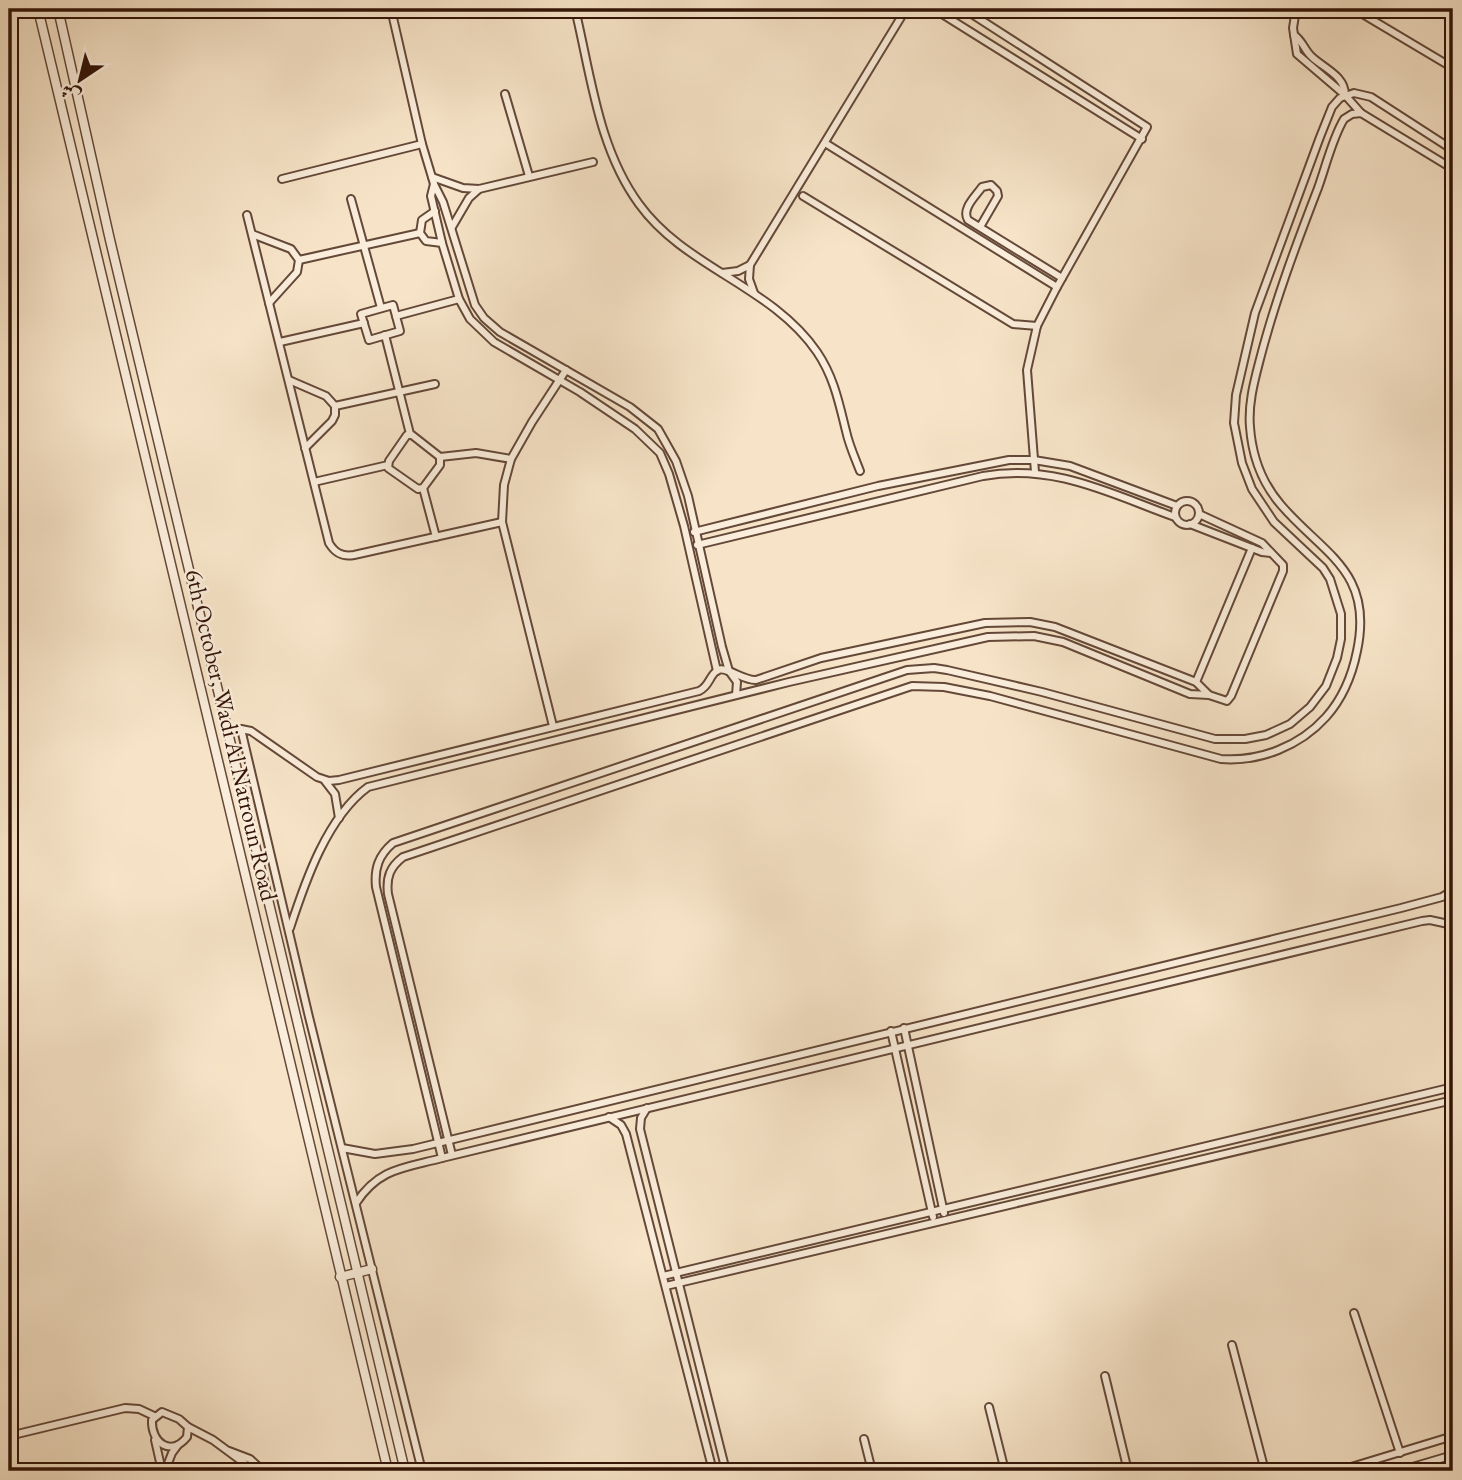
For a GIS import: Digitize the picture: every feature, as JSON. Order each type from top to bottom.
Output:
[{"type":"street","name":"6th October, Wadi Al Natroun Road","points":[[38,9],[388,1469]]},
{"type":"street","name":"6th October, Wadi Al Natroun Road","points":[[58,9],[113,254],[405,1471]]},
{"type":"street","points":[[187,12],[200,9]]},
{"type":"street","points":[[391,9],[422,144],[433,181],[440,192],[471,295],[484,318],[500,332],[630,407],[658,429],[674,455],[682,476],[722,647],[729,671],[737,682],[736,695]]},
{"type":"street","points":[[575,9],[601,127],[630,192],[660,230],[789,318],[819,354],[837,393],[846,434],[860,471]]},
{"type":"street","points":[[754,293],[749,279],[750,265],[906,9]]},
{"type":"street","points":[[934,9],[1142,139]]},
{"type":"street","points":[[964,9],[1147,128],[1037,326],[1027,370],[1035,472]]},
{"type":"street","points":[[1296,9],[1294,35],[1301,40],[1311,57],[1337,76],[1345,89],[1345,95],[1361,113],[1453,169]]},
{"type":"street","points":[[1354,9],[1453,68]]},
{"type":"street","points":[[442,1158],[376,887],[376,867],[386,849],[408,837],[907,670],[934,668],[1042,692],[1215,739],[1253,738],[1278,730],[1296,720],[1318,697],[1331,675],[1341,639],[1341,614],[1330,579],[1274,522],[1252,489],[1242,463],[1234,423],[1236,395],[1255,313],[1329,112],[1336,102],[1345,95],[1354,93],[1371,97],[1453,150]]},
{"type":"street","points":[[505,94],[529,176]]},
{"type":"street","points":[[452,1155],[388,894],[387,881],[392,867],[412,852],[608,789],[905,687],[944,687],[990,696],[1221,760],[1247,759],[1291,744],[1316,727],[1334,708],[1348,684],[1359,643],[1359,612],[1354,589],[1343,567],[1282,506],[1265,481],[1255,457],[1249,424],[1250,402],[1276,300],[1341,123],[1352,114],[1361,113]]},
{"type":"street","points":[[825,143],[1057,286]]},
{"type":"street","points":[[282,178],[422,144]]},
{"type":"street","points":[[433,181],[479,189],[593,163]]},
{"type":"street","points":[[433,181],[431,196],[442,243],[459,299],[470,319],[487,336],[629,425],[654,445],[665,463],[685,534],[716,671]]},
{"type":"street","points":[[980,227],[998,195],[998,191],[991,185],[982,187],[965,211],[968,220],[1062,278]]},
{"type":"street","points":[[451,227],[469,198],[479,189]]},
{"type":"street","points":[[803,196],[1013,324],[1037,326]]},
{"type":"street","points":[[351,200],[381,308]]},
{"type":"street","points":[[435,211],[422,220],[420,233],[426,241],[442,243]]},
{"type":"street","points":[[247,215],[329,543],[339,554],[354,555],[502,522]]},
{"type":"street","points":[[299,260],[420,233]]},
{"type":"street","points":[[252,234],[290,249],[299,260],[297,272],[269,303]]},
{"type":"street","points":[[722,273],[738,271],[750,265]]},
{"type":"street","points":[[1261,294],[1276,300]]},
{"type":"street","points":[[396,316],[459,299]]},
{"type":"street","points":[[393,305],[396,316],[400,331],[369,340],[361,314],[393,305]]},
{"type":"street","points":[[1255,313],[1270,318]]},
{"type":"street","points":[[280,342],[364,323]]},
{"type":"street","points":[[385,335],[410,434],[440,457],[476,453],[511,459]]},
{"type":"street","points":[[553,726],[502,522],[505,485],[511,459],[566,370]]},
{"type":"street","points":[[289,380],[326,396],[335,406],[334,418],[305,448]]},
{"type":"street","points":[[335,406],[435,384]]},
{"type":"street","points":[[314,482],[388,465],[405,436],[410,434]]},
{"type":"street","points":[[388,465],[391,471],[418,489],[423,488],[440,465],[440,457]]},
{"type":"street","points":[[685,534],[855,492],[990,463],[1034,460],[1082,470],[1177,506]]},
{"type":"street","points":[[688,547],[983,475],[1035,472],[1079,481],[1175,517],[1181,524],[1191,524],[1271,553]]},
{"type":"street","points":[[423,488],[436,537]]},
{"type":"street","points":[[855,492],[859,505]]},
{"type":"street","points":[[1175,517],[1177,506],[1189,501],[1197,507],[1199,514],[1191,524]]},
{"type":"street","points":[[289,930],[309,871],[339,820],[363,791],[382,782],[639,718],[972,639],[1003,635],[1034,636],[1063,642],[1190,694],[1209,695],[1224,701],[1231,696],[1283,571],[1282,562],[1262,543],[1199,514]]},
{"type":"street","points":[[1196,682],[1252,548]]},
{"type":"street","points":[[422,1471],[241,729],[251,731],[312,775],[325,780],[339,780],[703,690],[716,671],[723,669],[750,680],[821,658],[985,622],[1003,621],[1030,622],[1055,627],[1196,682],[1209,695]]},
{"type":"street","points":[[712,649],[722,647]]},
{"type":"street","points":[[1141,673],[1146,661]]},
{"type":"street","points":[[785,671],[789,682]]},
{"type":"street","points":[[636,706],[639,718]]},
{"type":"street","points":[[775,715],[780,729]]},
{"type":"street","points":[[464,748],[468,761]]},
{"type":"street","points":[[447,752],[450,765]]},
{"type":"street","points":[[405,763],[407,776]]},
{"type":"street","points":[[379,769],[382,782]]},
{"type":"street","points":[[325,780],[335,794],[339,820]]},
{"type":"street","points":[[342,1148],[374,1154],[413,1149],[1424,902],[1453,890]]},
{"type":"street","points":[[1424,902],[1430,920]]},
{"type":"street","points":[[356,1203],[370,1184],[382,1175],[452,1155],[1430,920],[1453,925]]},
{"type":"street","points":[[904,1028],[945,1219]]},
{"type":"street","points":[[891,1031],[934,1221]]},
{"type":"street","points":[[663,1276],[1453,1087]]},
{"type":"street","points":[[666,1286],[1453,1100]]},
{"type":"street","points":[[647,1108],[641,1118],[640,1129],[726,1471]]},
{"type":"street","points":[[609,1117],[621,1125],[626,1134],[713,1471]]},
{"type":"street","points":[[413,1149],[417,1164]]},
{"type":"street","points":[[341,1276],[372,1269]]},
{"type":"street","points":[[1354,1313],[1400,1453]]},
{"type":"street","points":[[1232,1345],[1265,1471]]},
{"type":"street","points":[[1105,1376],[1128,1471]]},
{"type":"street","points":[[989,1407],[1004,1471]]},
{"type":"street","points":[[9,1436],[125,1408],[139,1409],[154,1416]]},
{"type":"street","points":[[164,1471],[151,1425],[154,1416],[162,1412],[179,1419],[229,1451],[250,1459],[263,1471]]},
{"type":"street","points":[[164,1471],[172,1453],[187,1437],[188,1427]]},
{"type":"street","points":[[1338,1471],[1453,1436]]},
{"type":"street","points":[[154,1438],[169,1447],[178,1445]]},
{"type":"street","points":[[864,1438],[872,1471]]},
{"type":"street","points":[[229,1451],[242,1464],[255,1471]]},
{"type":"street","points":[[1399,1471],[1453,1455]]},
{"type":"street","points":[[371,1471],[388,1469]]}]
